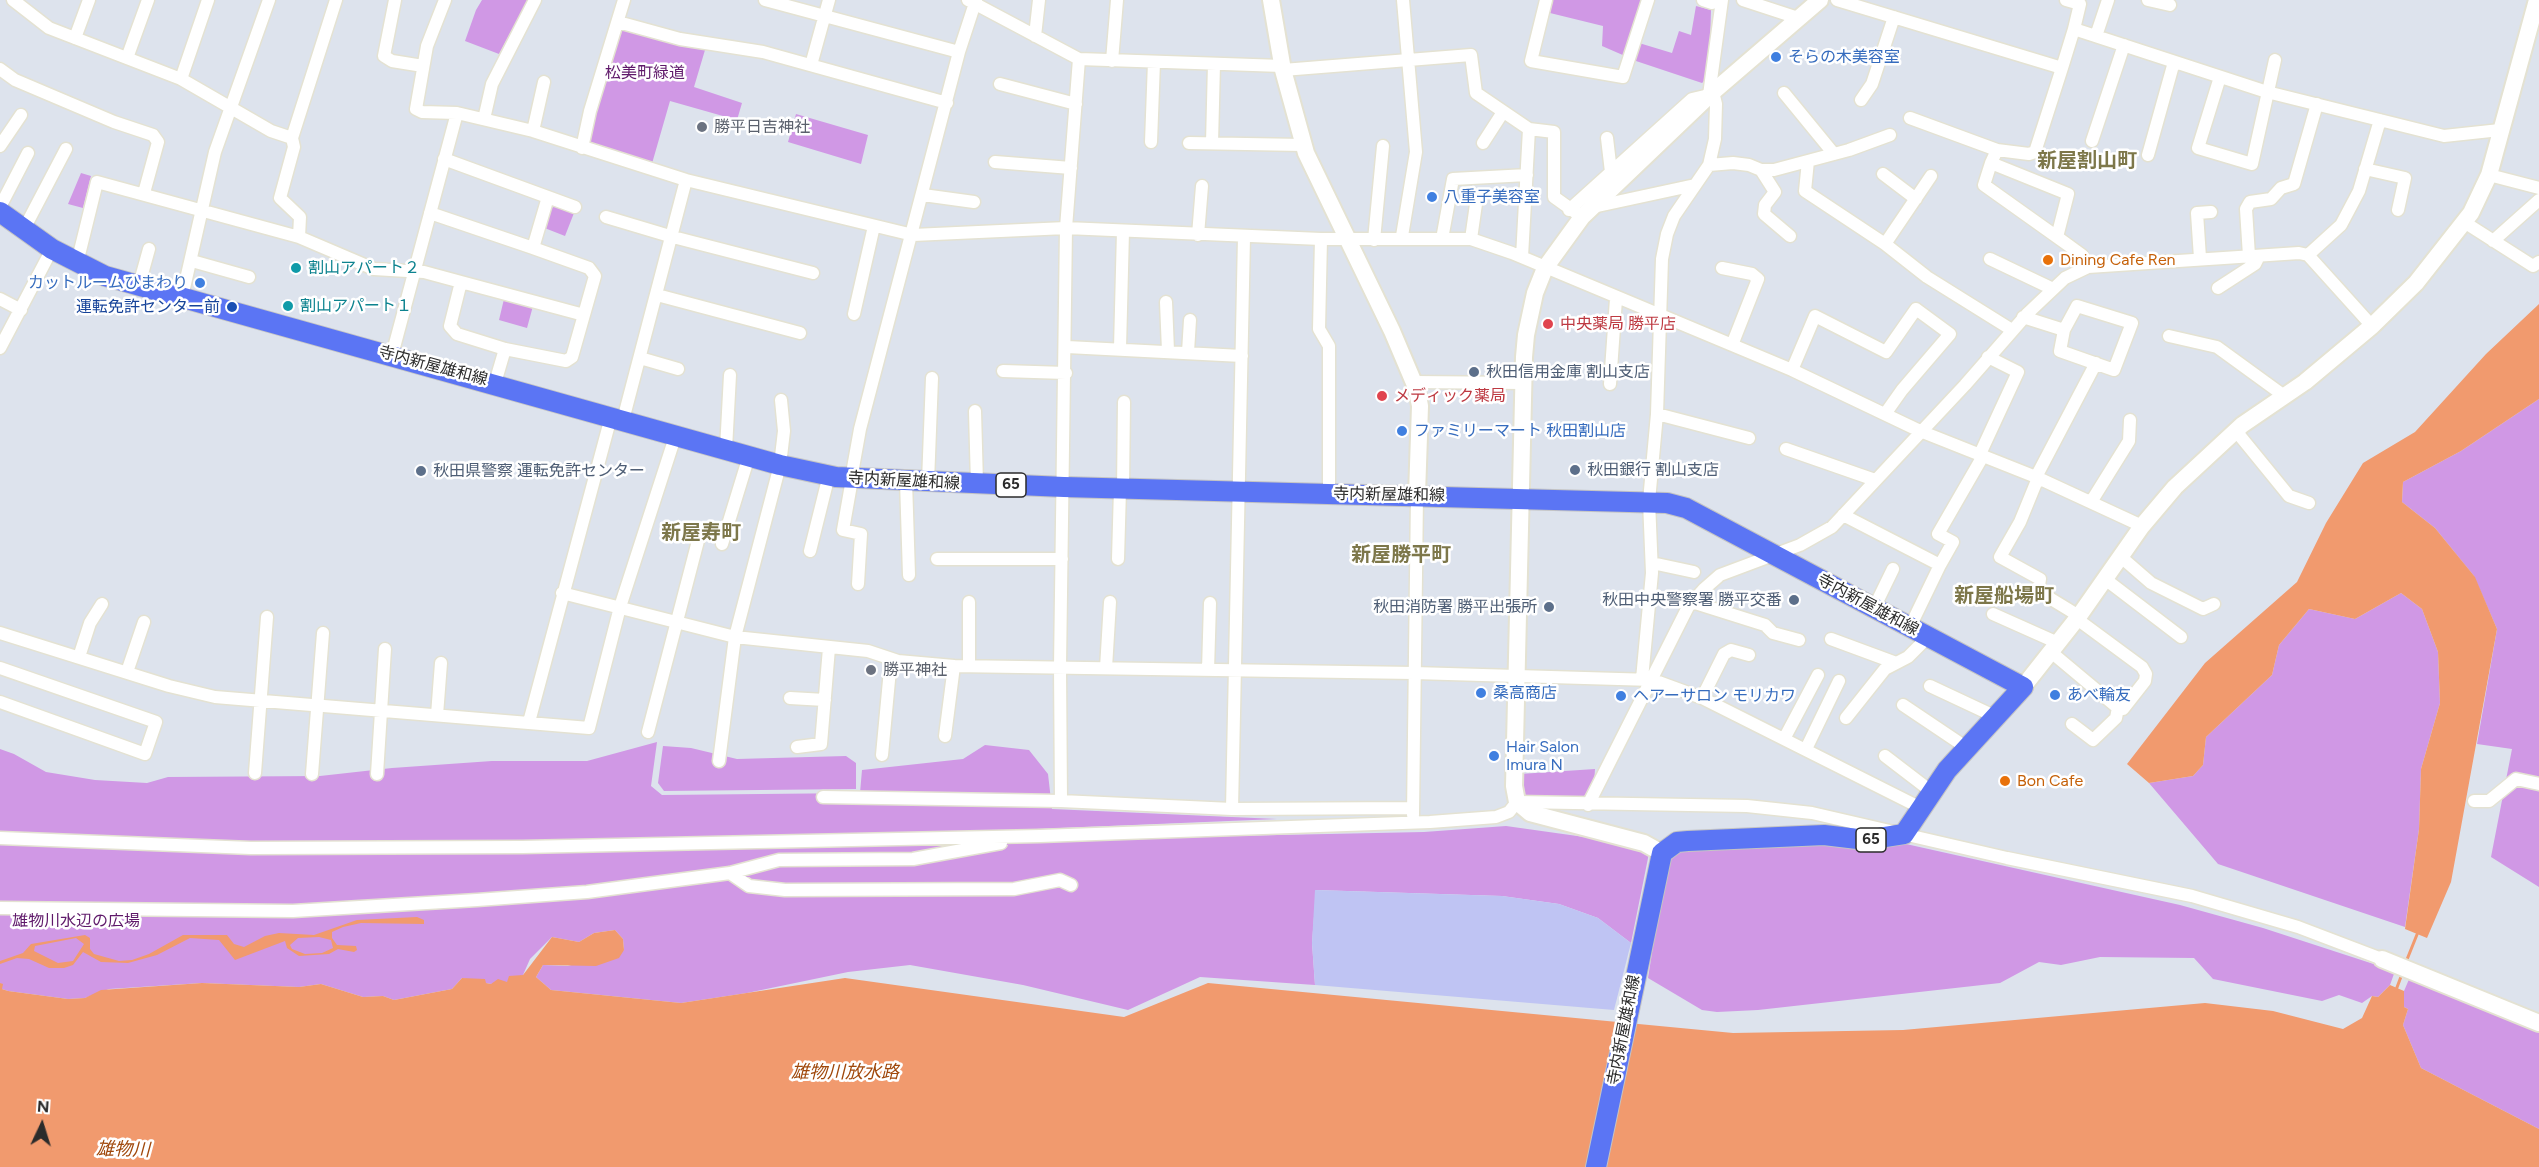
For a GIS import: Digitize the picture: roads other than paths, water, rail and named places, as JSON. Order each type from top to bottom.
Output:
[{"type":"main road","name":"寺内新屋雄和線","points":[[0,212],[52,249],[105,276],[495,383],[780,465],[829,476],[851,479],[1122,489],[1649,501],[1686,508],[2023,687]]},
{"type":"main road","name":"65","points":[[1660,857],[1677,842],[1824,836],[1866,840],[1904,834],[1966,748],[2023,687]]},
{"type":"main road","name":"寺内新屋雄和線","points":[[1596,1167],[1660,857]]},
{"type":"street","points":[[13,0],[49,28],[181,79],[271,131],[292,138]]},
{"type":"street","points":[[75,38],[88,0]]},
{"type":"street","points":[[127,58],[148,0]]},
{"type":"street","points":[[181,79],[208,0]]},
{"type":"street","points":[[182,297],[215,152],[269,0]]},
{"type":"street","points":[[299,237],[300,217],[283,204],[280,198],[294,147],[292,138],[336,0]]},
{"type":"street","points":[[395,0],[384,56],[392,61],[423,66]]},
{"type":"street","points":[[446,0],[427,46],[418,111],[456,113],[533,131],[686,180],[913,235],[1066,228],[1349,240],[1471,239],[1522,257],[1792,370],[1920,431],[2037,477],[2142,526]]},
{"type":"street","points":[[484,119],[492,84],[536,0]]},
{"type":"street","points":[[582,148],[590,111],[624,0]]},
{"type":"street","points":[[765,0],[959,52]]},
{"type":"street","points":[[811,65],[829,0]]},
{"type":"street","points":[[1035,36],[1039,0]]},
{"type":"street","points":[[1112,61],[1117,0]]},
{"type":"street","points":[[1272,0],[1283,68],[1303,145],[1414,382],[1420,406],[1412,808],[1415,822]]},
{"type":"street","points":[[1402,236],[1416,152],[1403,0]]},
{"type":"street","points":[[1546,0],[1531,61],[1623,77],[1648,0]]},
{"type":"street","points":[[1703,0],[1712,3],[1716,0]]},
{"type":"street","points":[[1648,680],[1652,563],[1649,501],[1657,414],[1662,259],[1667,234],[1674,216],[1709,165],[1715,139],[1716,104],[1711,93],[1722,0]]},
{"type":"street","points":[[1743,0],[1798,18]]},
{"type":"street","points":[[1581,212],[1711,93],[1820,0]]},
{"type":"street","points":[[1837,0],[2062,68]]},
{"type":"street","points":[[1910,118],[1997,150],[2029,154],[2035,152],[2080,4],[2066,0]]},
{"type":"street","points":[[2096,36],[2108,0]]},
{"type":"street","points":[[2148,0],[2170,5]]},
{"type":"street","points":[[2023,687],[2078,618],[2142,526],[2175,487],[2236,431],[2283,395],[2305,382],[2372,326],[2416,283],[2464,222],[2482,195],[2489,175],[2500,130],[2534,34],[2537,0]]},
{"type":"street","points":[[858,584],[861,534],[843,530],[860,429],[973,1],[1079,59],[1283,68],[1471,55],[1476,93],[1529,129],[1554,132],[1554,197],[1581,212],[1695,185]]},
{"type":"street","points":[[1861,100],[1872,84],[1894,17]]},
{"type":"street","points":[[618,22],[680,39],[763,52],[947,103]]},
{"type":"street","points":[[2074,29],[2267,92],[2444,136],[2500,130]]},
{"type":"street","points":[[2092,141],[2124,45]]},
{"type":"street","points":[[1061,801],[1060,667],[1066,373],[1066,228],[1079,59]]},
{"type":"street","points":[[2220,77],[2199,148],[2252,164],[2275,60]]},
{"type":"street","points":[[1152,142],[1154,62]]},
{"type":"street","points":[[2148,155],[2174,62]]},
{"type":"street","points":[[1212,144],[1214,64]]},
{"type":"street","points":[[0,69],[15,80],[114,122],[153,135],[158,142],[144,193]]},
{"type":"street","points":[[533,131],[544,82]]},
{"type":"street","points":[[1000,84],[1076,105]]},
{"type":"street","points":[[1660,857],[1644,843],[1530,813],[1517,802],[1514,786],[1523,382],[1528,325],[1536,293],[1545,268],[1581,212],[1611,172],[1692,99],[1711,93]]},
{"type":"street","points":[[1784,93],[1833,154]]},
{"type":"street","points":[[2218,288],[2255,264],[2246,209],[2250,202],[2271,199],[2281,188],[2294,184],[2317,104]]},
{"type":"street","points":[[1483,143],[1503,112]]},
{"type":"street","points":[[392,355],[456,113]]},
{"type":"street","points":[[0,146],[21,115]]},
{"type":"street","points":[[2308,255],[2341,225],[2358,191],[2380,120]]},
{"type":"street","points":[[1522,257],[1529,129]]},
{"type":"street","points":[[1709,165],[1749,165],[1761,170],[1774,170],[1890,135]]},
{"type":"street","points":[[1607,138],[1611,172]]},
{"type":"street","points":[[1189,142],[1303,145]]},
{"type":"street","points":[[1374,240],[1383,146]]},
{"type":"street","points":[[24,229],[66,149]]},
{"type":"street","points":[[1997,150],[1984,185],[2082,255],[2088,267]]},
{"type":"street","points":[[0,207],[28,153]]},
{"type":"street","points":[[444,159],[575,207]]},
{"type":"street","points":[[1808,161],[1805,191],[1885,244],[1927,278],[2012,330]]},
{"type":"street","points":[[996,162],[1071,168]]},
{"type":"street","points":[[1991,163],[2068,194],[2057,237]]},
{"type":"street","points":[[2365,169],[2405,177],[2398,210]]},
{"type":"street","points":[[1761,170],[1775,192],[1764,205],[1764,214],[1790,236]]},
{"type":"street","points":[[1883,174],[1916,199]]},
{"type":"street","points":[[1442,239],[1452,179],[1527,175]]},
{"type":"street","points":[[2489,175],[2539,188]]},
{"type":"street","points":[[1885,244],[1931,176]]},
{"type":"street","points":[[529,722],[562,594],[617,418],[640,358],[686,180]]},
{"type":"street","points":[[77,263],[97,182],[299,237],[374,269],[424,272],[584,315]]},
{"type":"street","points":[[1198,235],[1203,186]]},
{"type":"street","points":[[923,195],[974,201]]},
{"type":"street","points":[[533,248],[548,197]]},
{"type":"street","points":[[2493,241],[2539,200]]},
{"type":"street","points":[[1471,239],[1476,204]]},
{"type":"street","points":[[2200,258],[2197,213],[2211,212]]},
{"type":"street","points":[[430,213],[590,268],[595,276],[572,357],[566,361],[505,349],[457,334],[450,326],[461,282]]},
{"type":"street","points":[[606,217],[673,237],[813,273]]},
{"type":"street","points":[[2464,222],[2533,266],[2539,262]]},
{"type":"street","points":[[854,314],[874,226]]},
{"type":"street","points":[[1120,348],[1123,231]]},
{"type":"street","points":[[1232,809],[1244,237]]},
{"type":"street","points":[[1321,239],[1319,329],[1329,346],[1329,493]]},
{"type":"street","points":[[0,348],[52,249]]},
{"type":"street","points":[[138,285],[149,249]]},
{"type":"street","points":[[1588,805],[1648,680],[1692,602],[1720,575],[1817,537],[1843,515],[2023,317],[2065,278],[2088,267],[2299,253],[2308,255],[2372,326]]},
{"type":"street","points":[[1990,259],[2053,288]]},
{"type":"street","points":[[192,261],[249,277]]},
{"type":"street","points":[[1722,268],[1752,274],[1758,279],[1732,345]]},
{"type":"street","points":[[657,295],[800,333]]},
{"type":"street","points":[[1611,384],[1616,298]]},
{"type":"street","points":[[0,299],[21,310]]},
{"type":"street","points":[[1166,302],[1168,351]]},
{"type":"street","points":[[2077,306],[2132,323],[2114,370],[2060,351],[2064,330],[2077,306]]},
{"type":"street","points":[[1792,370],[1815,316],[1886,352],[1916,309],[1950,334],[1902,390],[1885,414]]},
{"type":"street","points":[[2023,317],[2064,330]]},
{"type":"street","points":[[1188,352],[1190,320]]},
{"type":"street","points":[[2169,336],[2217,347],[2240,361],[2283,395]]},
{"type":"street","points":[[1066,347],[1242,356]]},
{"type":"street","points":[[495,383],[505,349]]},
{"type":"street","points":[[1910,627],[1953,542],[1938,534],[1982,455],[2018,372],[1988,357]]},
{"type":"street","points":[[640,358],[678,369]]},
{"type":"street","points":[[1993,614],[2054,647],[2118,708],[2123,709],[2145,681],[2146,674],[2142,667],[2078,618],[2038,591],[2040,579],[2000,557],[2020,522],[2037,477],[2096,363]]},
{"type":"street","points":[[1003,371],[1066,373]]},
{"type":"street","points":[[726,449],[730,375]]},
{"type":"street","points":[[928,482],[932,378]]},
{"type":"street","points":[[1414,382],[1523,382]]},
{"type":"street","points":[[719,761],[735,638],[780,465],[784,431],[781,400]]},
{"type":"street","points":[[1118,559],[1124,402]]},
{"type":"street","points":[[975,411],[976,484]]},
{"type":"street","points":[[1657,414],[1749,438]]},
{"type":"street","points":[[2091,502],[2129,441],[2130,420]]},
{"type":"street","points":[[2236,431],[2289,496],[2309,503]]},
{"type":"street","points":[[0,633],[215,697],[589,728],[620,607],[676,434]]},
{"type":"street","points":[[1786,449],[1875,480]]},
{"type":"street","points":[[722,544],[749,456]]},
{"type":"street","points":[[810,551],[829,476]]},
{"type":"street","points":[[906,481],[909,575]]},
{"type":"street","points":[[1843,515],[1940,565]]},
{"type":"street","points":[[648,732],[699,537]]},
{"type":"street","points":[[2121,557],[2151,583],[2203,609],[2214,604]]},
{"type":"street","points":[[938,559],[1062,559]]},
{"type":"street","points":[[1652,563],[1694,572]]},
{"type":"street","points":[[1874,608],[1893,569]]},
{"type":"street","points":[[2105,579],[2181,637]]},
{"type":"street","points":[[562,594],[735,638],[868,651],[891,659],[954,666],[1414,673],[1648,680],[1702,698],[1806,749],[1927,800]]},
{"type":"street","points":[[969,602],[969,665]]},
{"type":"street","points":[[1106,668],[1110,602]]},
{"type":"street","points":[[1692,602],[1765,625],[1773,633],[1799,640]]},
{"type":"street","points":[[1208,670],[1210,603]]},
{"type":"street","points":[[79,657],[90,622],[102,604]]},
{"type":"street","points":[[255,773],[267,617]]},
{"type":"street","points":[[127,672],[144,622]]},
{"type":"street","points":[[312,774],[323,633]]},
{"type":"street","points":[[1846,718],[1885,669],[1908,657],[1928,637]]},
{"type":"street","points":[[1831,639],[1896,663]]},
{"type":"street","points":[[797,747],[821,744],[829,648]]},
{"type":"street","points":[[377,774],[385,649]]},
{"type":"street","points":[[1702,698],[1724,654],[1731,650],[1749,655]]},
{"type":"street","points":[[882,755],[891,659]]},
{"type":"street","points":[[437,715],[441,663]]},
{"type":"street","points":[[945,736],[954,666]]},
{"type":"street","points":[[0,668],[156,722],[146,754],[0,702]]},
{"type":"street","points":[[1784,739],[1818,675]]},
{"type":"street","points":[[1806,749],[1839,681]]},
{"type":"street","points":[[1930,686],[1994,716]]},
{"type":"street","points":[[790,698],[825,700]]},
{"type":"street","points":[[1903,705],[1966,748]]},
{"type":"street","points":[[2072,724],[2093,740],[2116,718],[2118,708]]},
{"type":"street","points":[[1885,756],[1927,800]]},
{"type":"street","points":[[2474,801],[2489,801],[2516,779],[2539,784]]},
{"type":"street","points":[[823,797],[1061,801],[1232,809],[1412,808]]},
{"type":"street","points":[[1517,802],[1747,806],[1812,813],[2007,858],[2192,896],[2298,927],[2422,973],[2539,1023]]},
{"type":"street","points":[[0,838],[251,849],[522,847],[672,842],[1040,836],[1496,817],[1509,812],[1517,802]]},
{"type":"street","points":[[0,908],[293,911],[587,892],[730,873],[778,860],[913,859],[1040,836]]},
{"type":"street","points":[[730,873],[749,886],[785,890],[1014,889],[1060,880],[1071,885]]},
{"type":"water","points":[[2539,304],[2539,399],[2461,451],[2403,482],[2402,502],[2435,528],[2475,577],[2497,629],[2451,882],[2427,938],[2405,929],[2419,829],[2421,769],[2440,703],[2438,652],[2422,609],[2401,593],[2355,619],[2309,609],[2279,645],[2272,675],[2206,737],[2203,765],[2193,776],[2149,783],[2127,764],[2205,663],[2297,582],[2326,523],[2363,463],[2415,432],[2486,354]]},
{"type":"water","points":[[417,917],[424,920],[424,924],[361,923],[332,932],[332,938],[337,945],[356,946],[357,950],[354,952],[338,949],[329,954],[299,956],[287,948],[285,941],[235,960],[219,940],[190,938],[157,955],[128,963],[101,962],[83,952],[73,965],[64,968],[49,968],[29,959],[17,958],[0,964],[0,961],[23,953],[31,944],[85,935],[90,938],[90,949],[94,954],[119,961],[132,960],[149,954],[183,935],[227,935],[234,944],[244,947],[265,936],[279,933],[314,935],[357,920]],"holes":[[[319,937],[331,940],[333,948],[322,953],[305,954],[292,949],[290,945],[298,938]],[[76,938],[84,944],[73,961],[58,963],[34,951],[35,946]]]},
{"type":"water","name":"雄物川放水路","points":[[615,930],[623,939],[624,950],[619,958],[596,966],[543,965],[536,977],[551,990],[681,1003],[845,978],[1124,1017],[1208,983],[1733,1033],[1903,1030],[2205,1003],[2273,1011],[2343,1029],[2362,1018],[2372,996],[2378,997],[2390,985],[2404,991],[2404,1007],[2408,1009],[2403,1025],[2421,1068],[2539,1129],[2539,1167],[0,1167],[0,983],[3,984],[2,989],[8,991],[68,999],[85,998],[101,990],[202,983],[299,987],[321,984],[363,997],[383,996],[394,1000],[452,989],[462,978],[485,979],[486,983],[491,984],[498,979],[507,982],[509,976],[523,975],[552,937],[579,942],[594,933]]},
{"type":"waterway","points":[[2406,962],[2418,932]]},
{"type":"waterway","points":[[2396,990],[2402,974]]},
{"type":"place","name":"そらの木美容室","points":[[1776,57]]},
{"type":"place","name":"勝平日吉神社","points":[[702,127]]},
{"type":"place","name":"八重子美容室","points":[[1432,197]]},
{"type":"place","name":"Dining Cafe Ren","points":[[2048,260]]},
{"type":"place","name":"割山アパート２","points":[[296,268]]},
{"type":"place","name":"カットルームひまわり","points":[[200,283]]},
{"type":"place","name":"割山アパート１","points":[[288,306]]},
{"type":"place","name":"運転免許センター前","points":[[232,307]]},
{"type":"place","name":"中央薬局 勝平店","points":[[1548,324]]},
{"type":"place","name":"秋田信用金庫 割山支店","points":[[1474,372]]},
{"type":"place","name":"メディック薬局","points":[[1382,396]]},
{"type":"place","name":"ファミリーマート 秋田割山店","points":[[1402,431]]},
{"type":"place","name":"秋田銀行 割山支店","points":[[1575,470]]},
{"type":"place","name":"秋田県警察 運転免許センター","points":[[421,471]]},
{"type":"place","name":"秋田中央警察署 勝平交番","points":[[1794,600]]},
{"type":"place","name":"秋田消防署 勝平出張所","points":[[1549,607]]},
{"type":"place","name":"勝平神社","points":[[871,670]]},
{"type":"place","name":"桑高商店","points":[[1481,693]]},
{"type":"place","name":"あべ輪友","points":[[2055,695]]},
{"type":"place","name":"ヘアーサロン モリカワ","points":[[1621,696]]},
{"type":"place","name":"Hair Salon Imura N","points":[[1494,756]]},
{"type":"place","name":"Bon Cafe","points":[[2005,781]]},
{"type":"district","name":"新屋割山町","points":[[2087,161]]},
{"type":"district","name":"新屋寿町","points":[[701,533]]},
{"type":"district","name":"新屋勝平町","points":[[1401,555]]},
{"type":"district","name":"新屋船場町","points":[[2004,596]]},
{"type":"park label","name":"松美町緑道","points":[[645,73]]},
{"type":"park label","name":"雄物川水辺の広場","points":[[76,921]]},
{"type":"water label","name":"雄物川","points":[[123,1150]]}]
